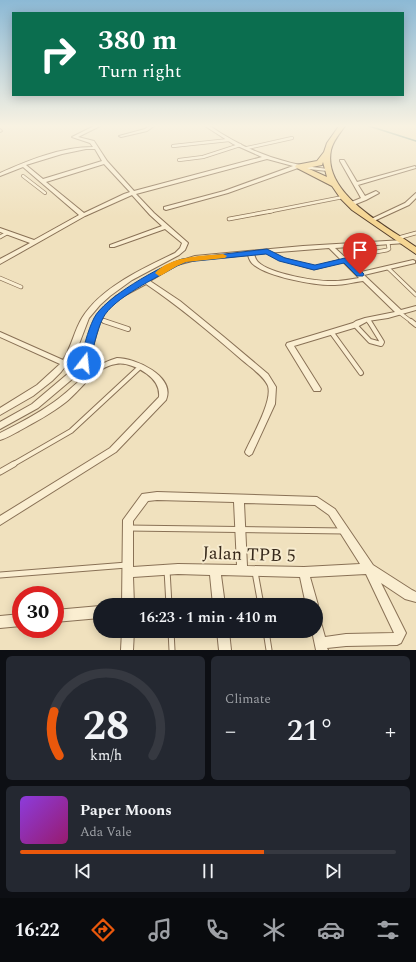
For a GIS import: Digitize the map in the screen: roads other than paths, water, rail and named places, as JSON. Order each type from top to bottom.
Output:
[{"type":"main road","points":[[297,167],[319,163],[324,156]]},
{"type":"main road","points":[[326,156],[328,170],[334,184],[351,204],[415,249]]},
{"type":"main road","points":[[297,167],[320,176],[334,184]]},
{"type":"street","points":[[0,175],[23,165],[51,156]]},
{"type":"street","points":[[0,412],[26,398],[57,372],[71,354],[88,315],[112,291],[183,249],[185,243],[165,227],[101,156]]},
{"type":"street","points":[[0,262],[83,215],[134,193],[268,157],[297,167],[328,170]]},
{"type":"street","points":[[342,161],[364,199]]},
{"type":"street","points":[[43,181],[105,162]]},
{"type":"street","points":[[23,165],[83,215]]},
{"type":"street","points":[[166,208],[226,192],[297,167]]},
{"type":"street","points":[[355,184],[415,167]]},
{"type":"street","points":[[351,204],[376,193]]},
{"type":"street","points":[[372,220],[407,204],[416,195]]},
{"type":"street","points":[[112,246],[165,227]]},
{"type":"street","points":[[0,230],[33,242]]},
{"type":"street","points":[[0,426],[35,406],[80,368],[84,363],[98,318],[105,309],[118,297],[175,264],[185,260],[330,246],[388,243],[401,240]]},
{"type":"street","points":[[330,246],[400,313]]},
{"type":"street","points":[[250,254],[255,263],[280,274],[310,281],[336,283],[362,277],[388,268],[415,263]]},
{"type":"street","points":[[146,282],[172,298],[197,317],[265,376],[272,387],[271,404],[249,452]]},
{"type":"street","points":[[317,389],[290,345],[332,333],[356,325],[360,322],[416,308]]},
{"type":"street","points":[[82,326],[95,328]]},
{"type":"street","points":[[0,334],[64,363]]},
{"type":"street","points":[[0,437],[53,407],[98,369],[118,361],[140,367],[150,372],[159,381],[164,390],[163,398],[112,450],[0,521]]},
{"type":"street","points":[[128,598],[128,520],[145,497],[156,496],[317,501],[332,512],[370,569],[400,633],[397,639],[346,640],[321,646]]},
{"type":"street","points":[[239,498],[242,571]]},
{"type":"street","name":"Jalan TPB 5","points":[[128,568],[304,572],[370,569]]},
{"type":"street","points":[[370,569],[409,595],[416,597]]},
{"type":"street","points":[[215,570],[219,598]]},
{"type":"street","points":[[304,572],[310,598]]},
{"type":"street","points":[[64,615],[93,613]]},
{"type":"street","points":[[0,622],[12,621]]},
{"type":"street","points":[[128,638],[128,650]]},
{"type":"street","points":[[224,638],[225,650]]},
{"type":"lane","points":[[179,160],[205,156]]},
{"type":"lane","points":[[23,176],[45,193]]},
{"type":"lane","points":[[35,184],[43,181]]},
{"type":"lane","points":[[229,219],[344,196]]},
{"type":"lane","points":[[0,237],[7,233]]},
{"type":"lane","points":[[401,240],[416,233]]},
{"type":"lane","points":[[267,252],[282,259],[314,268],[344,259],[387,250],[390,248],[388,243]]},
{"type":"lane","points":[[388,268],[416,295]]},
{"type":"lane","points":[[0,278],[21,287]]},
{"type":"lane","points":[[400,313],[416,326]]},
{"type":"lane","points":[[98,318],[128,329]]},
{"type":"lane","points":[[356,325],[371,342],[380,344],[382,342],[368,320]]},
{"type":"lane","points":[[332,333],[361,373]]},
{"type":"lane","points":[[0,472],[71,431],[140,367]]},
{"type":"lane","points":[[128,528],[345,531]]},
{"type":"lane","points":[[0,575],[128,568]]},
{"type":"lane","points":[[167,569],[169,598]]},
{"type":"lane","points":[[254,571],[260,598]]},
{"type":"lane","points":[[171,638],[172,650]]},
{"type":"lane","points":[[267,638],[269,650]]}]
